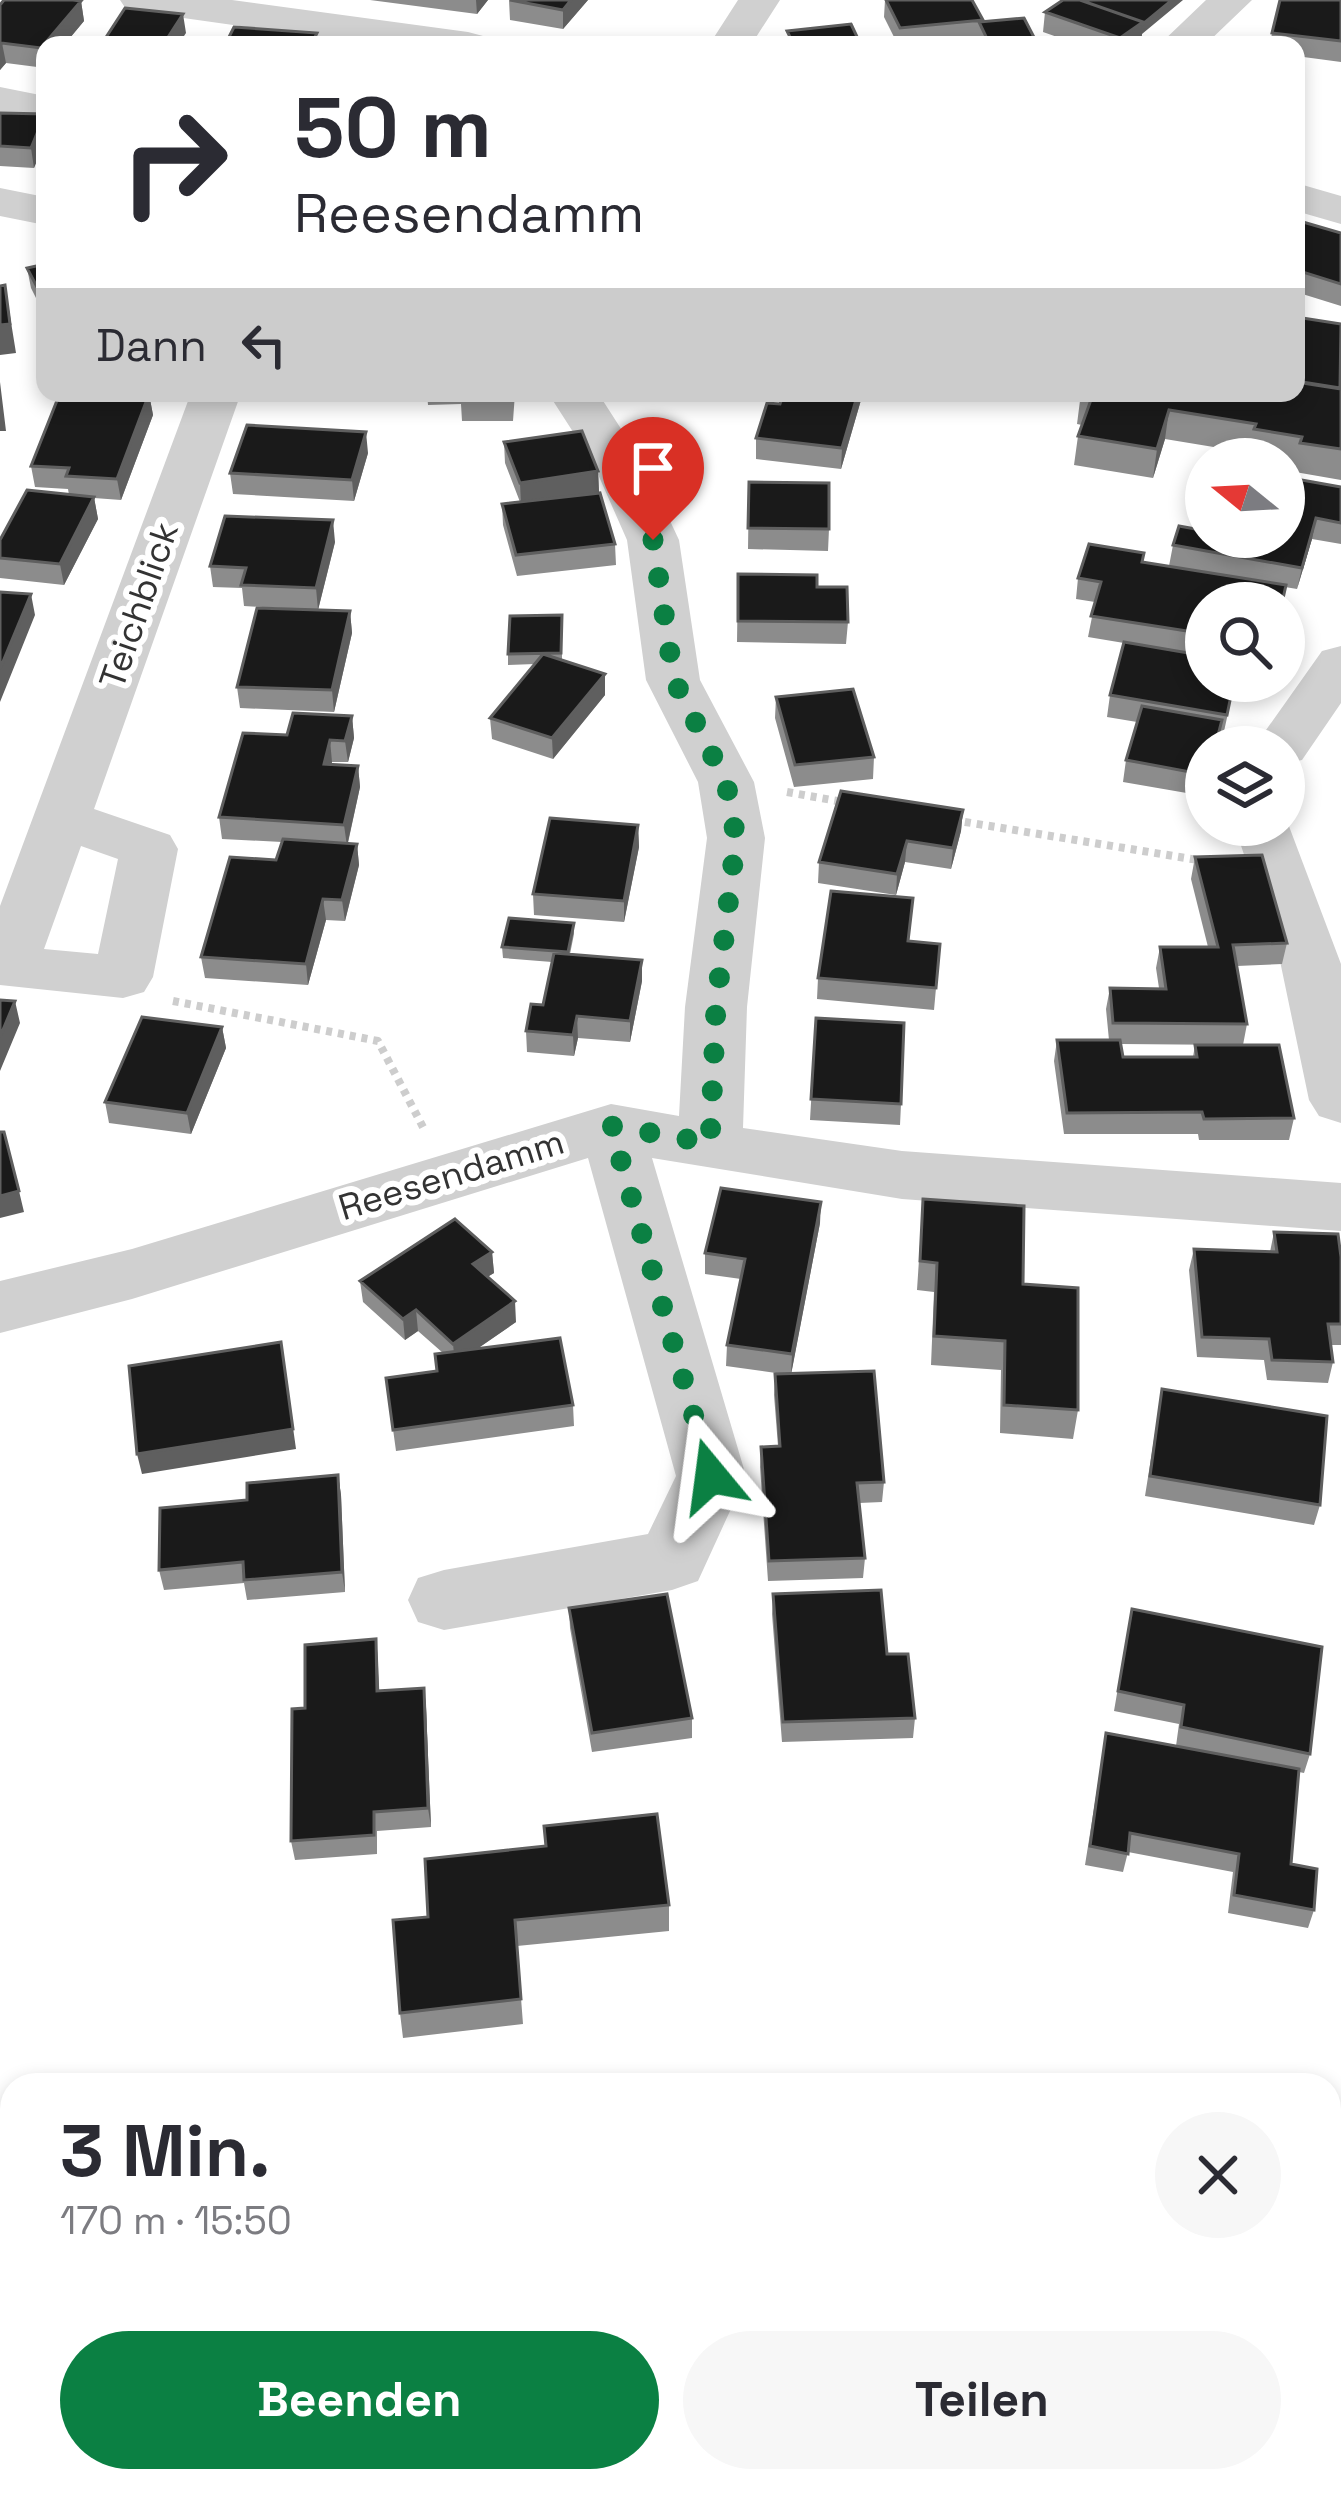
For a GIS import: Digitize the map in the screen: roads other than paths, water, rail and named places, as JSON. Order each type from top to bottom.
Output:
[{"type":"street","points":[[141,0],[403,36]]},
{"type":"street","points":[[736,36],[759,0]]},
{"type":"street","points":[[1190,36],[1231,0]]},
{"type":"street","points":[[0,100],[36,107]]},
{"type":"street","points":[[1305,200],[1341,210]]},
{"type":"street","points":[[0,202],[36,209]]},
{"type":"street","name":"Teichblick","points":[[62,818],[149,849],[123,977],[8,966],[213,402]]},
{"type":"street","points":[[579,402],[619,463],[653,540],[674,680],[726,782],[736,838],[716,1006],[710,1143]]},
{"type":"street","points":[[1297,726],[1341,663]]},
{"type":"street","points":[[1272,850],[1310,961],[1341,1100]]},
{"type":"street","points":[[444,1600],[672,1560],[711,1476],[611,1126]]},
{"type":"street","name":"Reesendamm","points":[[0,1307],[132,1274],[611,1126],[796,1162],[902,1175],[1341,1207]]}]
